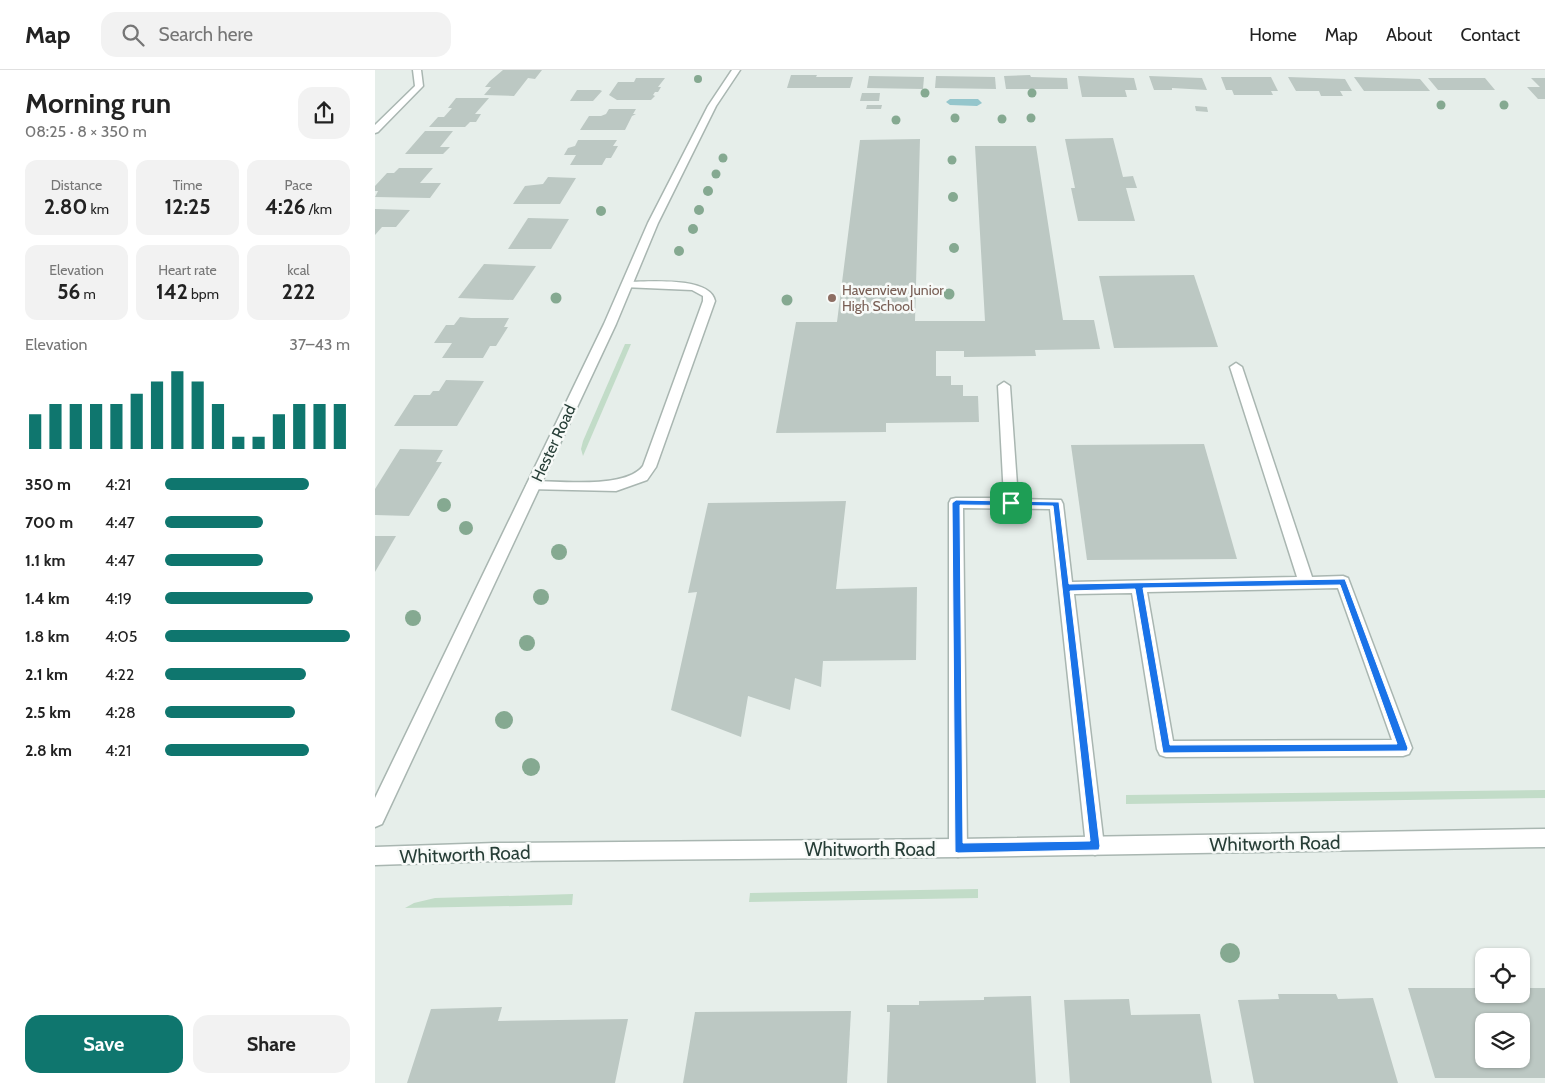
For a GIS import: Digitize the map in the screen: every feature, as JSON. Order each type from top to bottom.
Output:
[{"type":"street","points":[[375,130],[419,86],[417,70]]},
{"type":"street","name":"Hester Road","points":[[375,818],[627,285],[653,223],[711,106],[736,70]]},
{"type":"street","points":[[533,486],[616,486],[642,477],[649,467],[709,301],[708,295],[700,289],[693,287],[627,285]]},
{"type":"street","points":[[1236,367],[1306,582]]},
{"type":"street","points":[[1003,386],[1011,503]]},
{"type":"street","points":[[958,848],[956,503],[1056,504],[1095,846]]},
{"type":"street","points":[[1066,588],[1138,585],[1343,582],[1403,748],[1166,750],[1138,585]]},
{"type":"street","name":"Whitworth Road","points":[[375,856],[495,852],[958,848],[1545,838]]},
{"type":"green space","points":[[625,344],[631,344],[583,456],[581,449],[583,441]]},
{"type":"green space","points":[[1545,790],[1545,798],[1126,804],[1126,795]]},
{"type":"green space","points":[[978,889],[978,898],[749,902],[750,893]]},
{"type":"green space","points":[[573,894],[572,905],[405,908],[414,903],[435,898]]},
{"type":"water","points":[[950,99],[978,99],[982,103],[977,106],[950,105],[946,102]]},
{"type":"building","points":[[503,70],[542,70],[535,79],[528,78],[514,96],[484,95],[491,87],[485,87]]},
{"type":"building","points":[[791,75],[853,77],[850,88],[787,88]]},
{"type":"building","points":[[1030,75],[1031,77],[1067,78],[1068,89],[1006,89],[1004,76]]},
{"type":"building","points":[[869,76],[924,77],[923,89],[867,88]]},
{"type":"building","points":[[936,76],[995,77],[996,89],[935,88]]},
{"type":"building","points":[[1078,76],[1134,78],[1137,90],[1125,90],[1127,97],[1082,97]]},
{"type":"building","points":[[1149,76],[1202,78],[1207,90],[1172,88],[1172,90],[1154,90]]},
{"type":"building","points":[[1221,77],[1271,77],[1278,91],[1271,91],[1273,95],[1234,95],[1232,90],[1226,90]]},
{"type":"building","points":[[1288,77],[1345,79],[1352,91],[1340,91],[1343,96],[1321,96],[1319,91],[1296,91]]},
{"type":"building","points":[[1354,77],[1420,79],[1430,91],[1364,91]]},
{"type":"building","points":[[636,78],[665,78],[658,87],[661,87],[658,92],[655,92],[653,95],[655,96],[651,100],[617,100],[609,95],[618,82],[634,82]]},
{"type":"building","points":[[1428,78],[1485,78],[1495,90],[1438,90]]},
{"type":"building","points":[[1531,78],[1545,78],[1545,99],[1538,99],[1527,87],[1540,87]]},
{"type":"building","points":[[577,90],[602,91],[593,101],[570,101]]},
{"type":"building","points":[[862,93],[880,93],[879,101],[860,101]]},
{"type":"building","points":[[456,98],[489,98],[475,114],[481,114],[476,122],[470,122],[465,127],[429,127],[438,117],[444,117],[452,108],[448,108]]},
{"type":"building","points":[[867,105],[882,105],[881,109],[866,109]]},
{"type":"building","points":[[1195,106],[1207,107],[1208,112],[1196,111]]},
{"type":"building","points":[[609,109],[636,109],[633,114],[636,114],[632,116],[625,130],[580,130],[589,116],[601,116],[606,114]]},
{"type":"building","points":[[425,131],[453,131],[440,147],[450,147],[443,154],[405,154]]},
{"type":"building","points":[[1113,138],[1123,177],[1133,176],[1137,188],[1126,188],[1135,221],[1078,221],[1071,188],[1075,188],[1065,139]]},
{"type":"building","points":[[920,139],[915,321],[985,321],[975,146],[1036,146],[1063,320],[1094,320],[1100,349],[1035,350],[1036,356],[964,357],[964,351],[936,351],[936,376],[951,376],[951,385],[963,385],[963,396],[978,396],[979,422],[886,423],[886,432],[776,433],[796,322],[837,322],[860,140]]},
{"type":"building","points":[[578,140],[617,140],[613,146],[618,146],[611,158],[606,158],[602,165],[570,165],[576,155],[564,155],[568,148],[575,146]]},
{"type":"building","points":[[399,168],[433,168],[420,183],[441,183],[430,198],[375,197],[378,191],[375,191],[375,186],[387,173],[394,173]]},
{"type":"building","points":[[548,177],[576,178],[560,204],[513,204],[525,186],[543,184]]},
{"type":"building","points":[[375,209],[410,210],[396,227],[382,227],[375,235]]},
{"type":"building","points":[[528,218],[569,219],[551,249],[508,249]]},
{"type":"building","points":[[484,264],[536,266],[513,300],[458,298]]},
{"type":"building","points":[[1194,275],[1218,347],[1114,348],[1099,276]]},
{"type":"building","points":[[460,317],[509,318],[504,327],[508,327],[496,346],[490,346],[483,358],[442,358],[452,343],[434,343],[446,325],[454,325]]},
{"type":"building","points":[[446,380],[484,381],[457,426],[394,426],[414,395],[430,395],[433,391],[439,391]]},
{"type":"building","points":[[1204,444],[1237,559],[1087,560],[1071,445]]},
{"type":"building","points":[[400,449],[443,450],[436,462],[442,462],[409,516],[375,515],[375,489]]},
{"type":"building","points":[[846,501],[836,589],[917,587],[916,660],[823,661],[821,687],[795,678],[790,710],[748,696],[741,737],[671,710],[697,592],[688,593],[708,503]]},
{"type":"building","points":[[375,536],[396,536],[375,572]]},
{"type":"building","points":[[1408,988],[1475,988],[1475,1003],[1530,1003],[1530,988],[1545,988],[1545,1078],[1435,1078]]},
{"type":"building","points":[[1278,994],[1336,994],[1338,999],[1373,998],[1398,1083],[1254,1083],[1238,1000],[1279,999]]},
{"type":"building","points":[[1031,996],[1036,1083],[887,1083],[890,1012],[887,1012],[887,1005],[919,1005],[919,1001],[984,1000],[984,997]]},
{"type":"building","points":[[1129,999],[1131,1015],[1200,1014],[1212,1083],[1070,1083],[1064,1000]]},
{"type":"building","points":[[502,1007],[498,1021],[628,1019],[615,1083],[407,1083],[431,1009]]},
{"type":"building","points":[[851,1011],[847,1083],[683,1083],[695,1012]]},
{"type":"place","name":"Havenview Junior High School","points":[[832,298]]},
{"type":"route","points":[[1011,503],[956,503],[958,848],[1095,846],[1066,588],[1138,585],[1343,582],[1403,748],[1166,750],[1138,585],[1066,588],[1056,504],[1011,503]]}]
